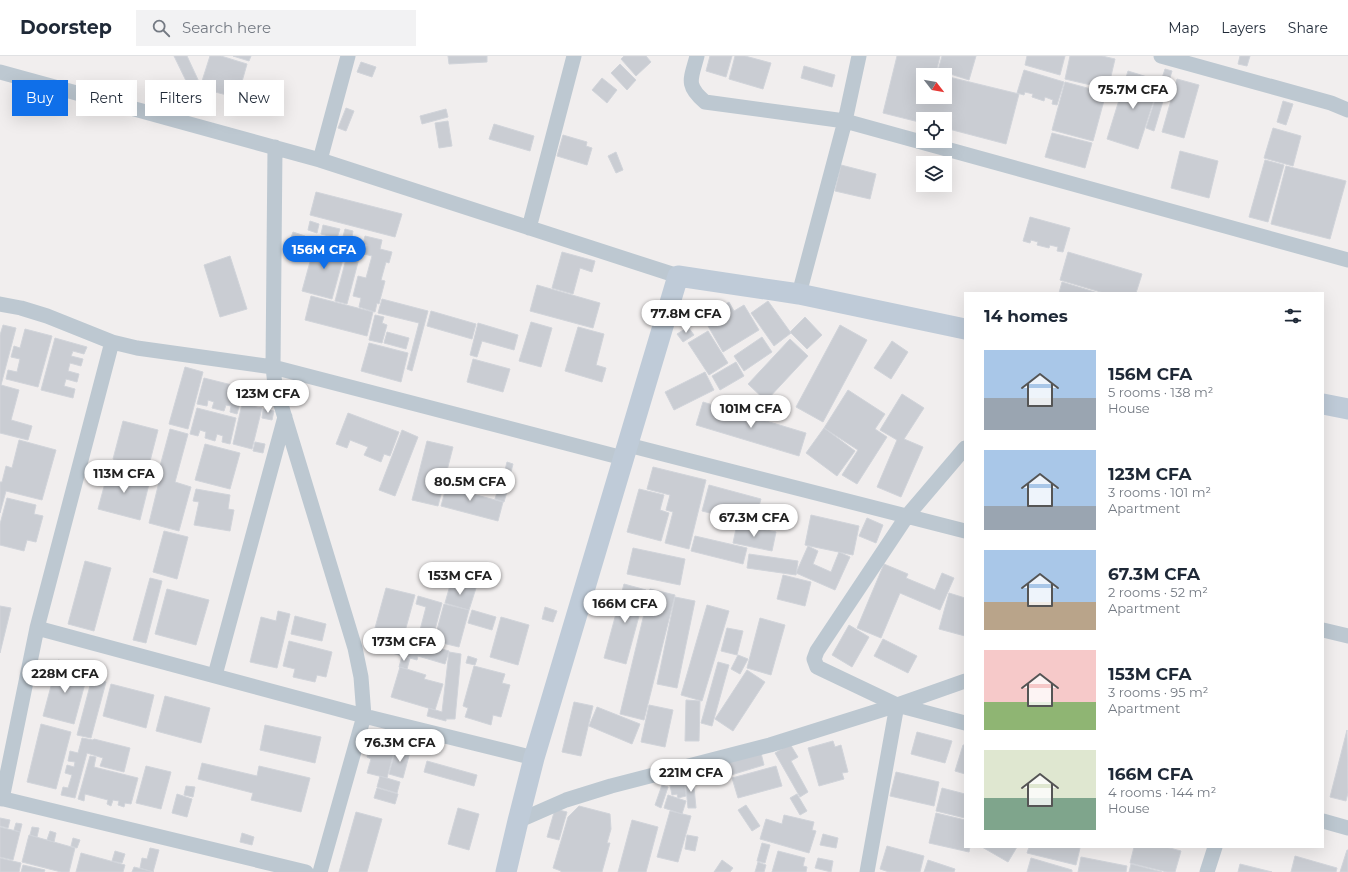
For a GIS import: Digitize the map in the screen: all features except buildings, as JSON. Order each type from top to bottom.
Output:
[{"type":"street","points":[[320,160],[348,56]]},
{"type":"street","points":[[529,228],[574,56]]},
{"type":"street","points":[[697,56],[690,82],[696,94],[705,102],[845,121],[1348,260]]},
{"type":"street","points":[[799,294],[845,121],[860,56]]},
{"type":"street","points":[[1161,56],[1331,103],[1348,110]]},
{"type":"street","points":[[0,72],[320,160],[678,276],[799,294],[964,329]]},
{"type":"street","points":[[275,147],[273,367],[275,385],[355,648],[361,678],[364,716],[320,872]]},
{"type":"street","points":[[506,872],[534,758],[678,276]]},
{"type":"street","points":[[0,304],[21,308],[47,316],[112,342],[138,348],[273,367],[907,516],[964,531]]},
{"type":"street","points":[[112,342],[37,628],[1,798],[306,872]]},
{"type":"street","points":[[1324,404],[1348,409]]},
{"type":"street","points":[[215,676],[285,417]]},
{"type":"street","points":[[964,449],[907,516],[817,650],[814,659],[817,667],[897,705],[964,723]]},
{"type":"street","points":[[37,628],[364,716],[534,758]]},
{"type":"street","points":[[1324,630],[1348,636]]},
{"type":"street","points":[[518,821],[566,800],[611,786],[770,745],[897,705],[964,681]]},
{"type":"street","points":[[867,872],[897,705]]},
{"type":"street","points":[[1324,821],[1348,828]]},
{"type":"street","points":[[1207,872],[1215,848]]}]
